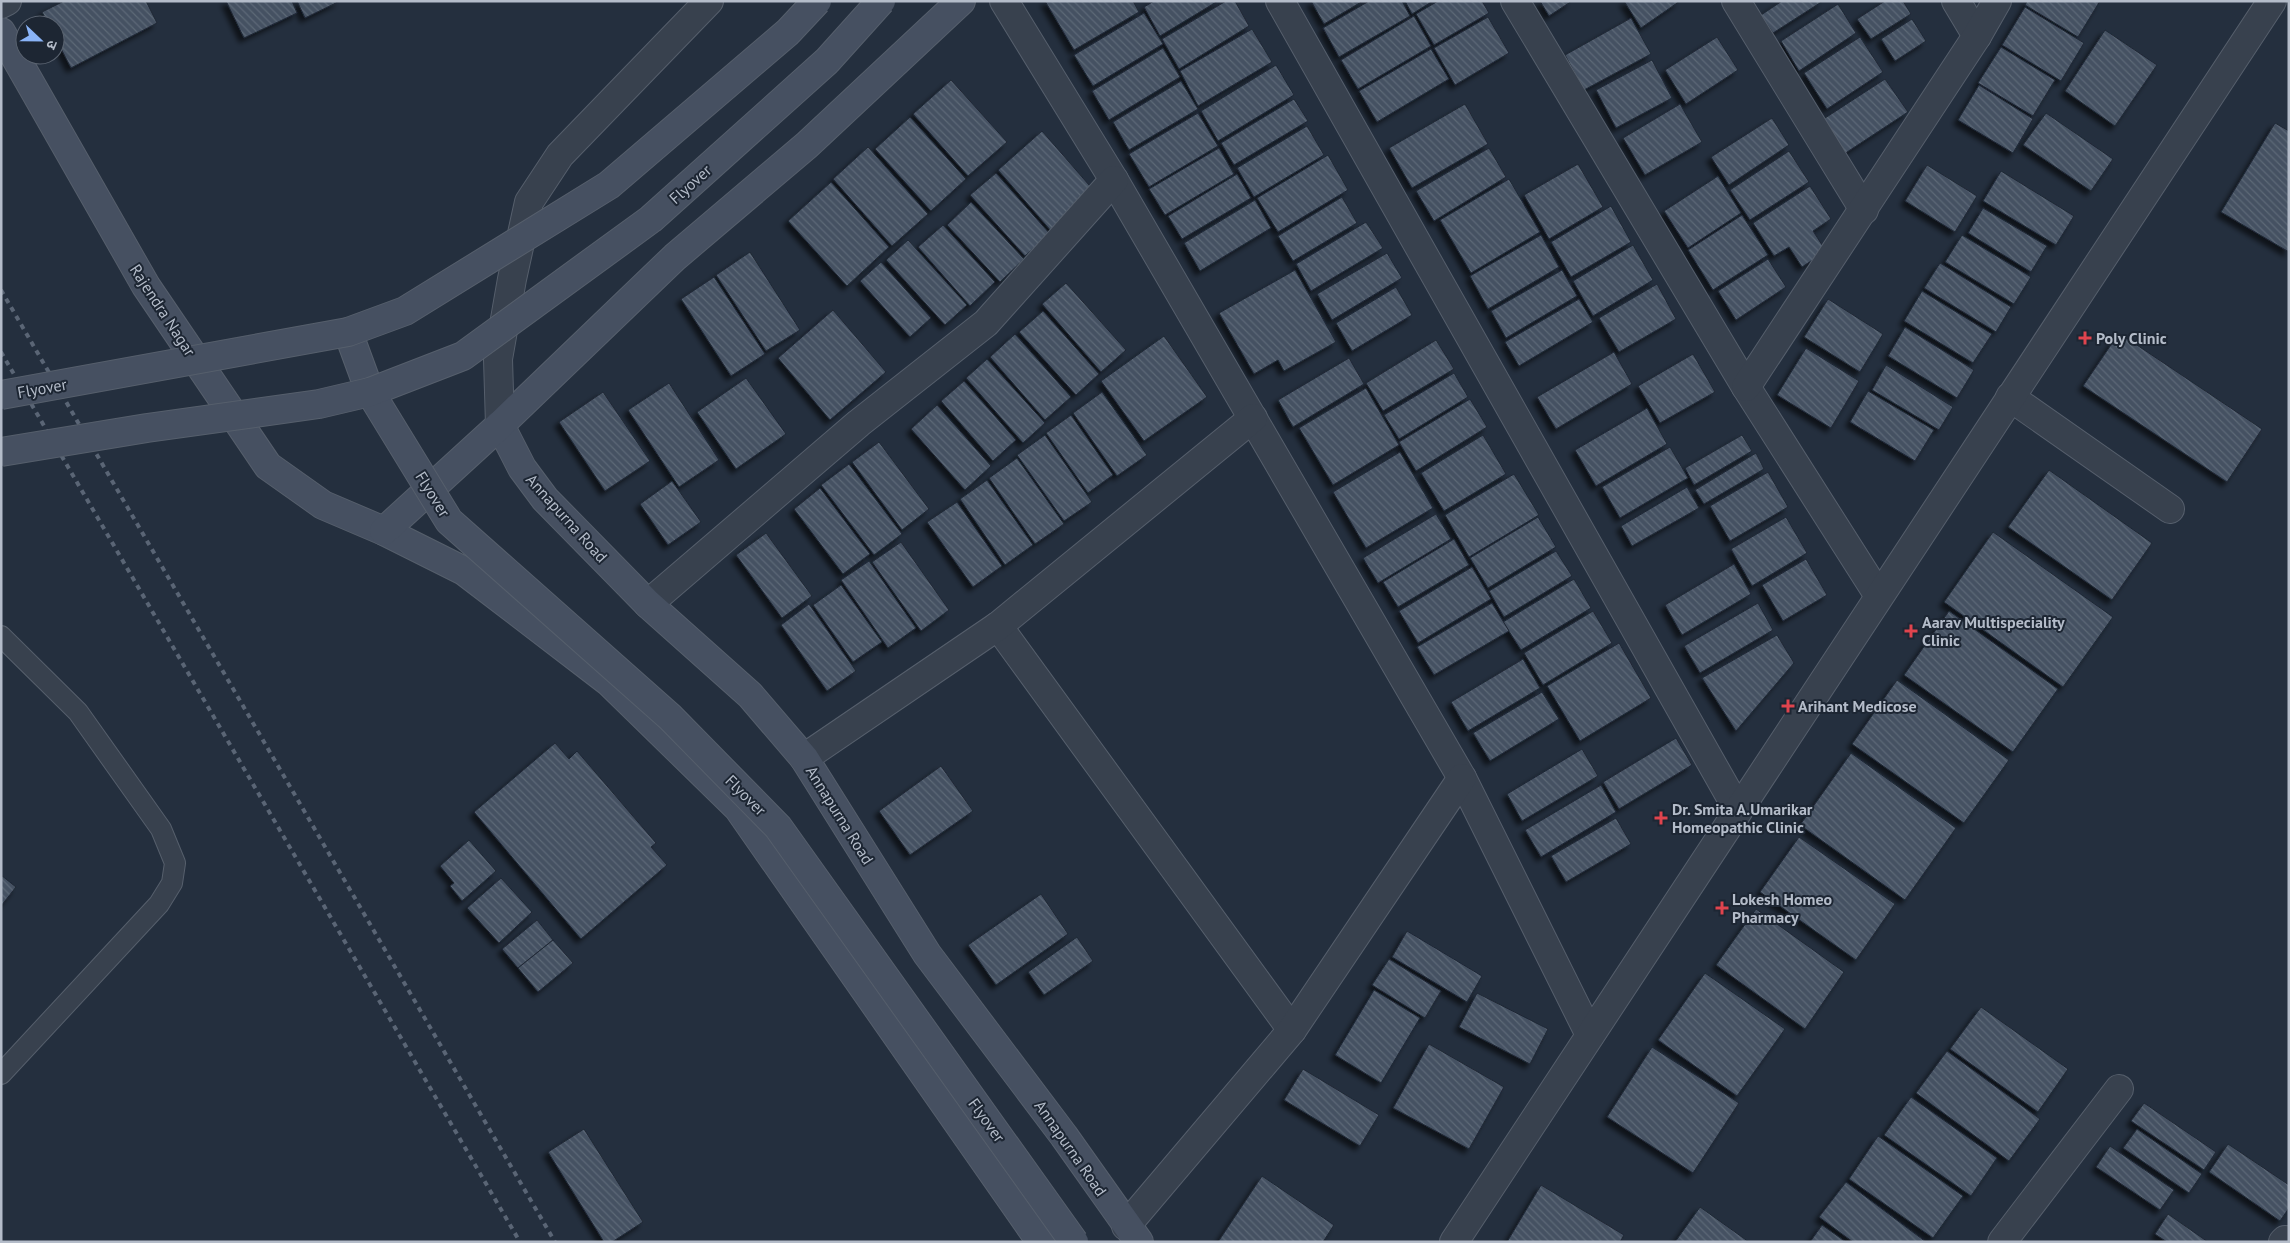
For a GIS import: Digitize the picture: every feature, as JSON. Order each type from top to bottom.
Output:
[{"type":"street","points":[[1,4],[7,1]]},
{"type":"street","points":[[500,425],[498,359],[512,279],[529,202],[560,155],[709,1]]},
{"type":"street","name":"Flyover","points":[[1,395],[348,332],[406,311],[609,185],[788,32],[817,1]]},
{"type":"street","name":"Flyover","points":[[1,452],[147,428],[318,404],[370,392],[463,356],[651,219],[827,61],[881,1]]},
{"type":"street","points":[[384,531],[500,425],[675,257],[807,145],[961,1]]},
{"type":"street","points":[[1004,1],[1114,180],[1462,778],[1590,1035]]},
{"type":"street","points":[[1280,1],[1738,810]]},
{"type":"street","points":[[1515,1],[1746,387],[1879,596]]},
{"type":"street","points":[[1736,1],[1864,210]]},
{"type":"street","points":[[1956,1],[1977,36]]},
{"type":"street","points":[[1746,387],[1864,210],[1977,36],[1997,1]]},
{"type":"street","points":[[1454,1242],[2272,1]]},
{"type":"street","name":"Rajendra Nagar","points":[[1,32],[146,286],[268,466],[323,505],[384,531],[464,571],[609,682],[738,808],[1041,1242]]},
{"type":"street","points":[[648,604],[859,423],[986,323],[1114,180]]},
{"type":"street","name":"Flyover","points":[[348,332],[370,392],[449,521],[670,717],[778,827],[1074,1242]]},
{"type":"street","points":[[2010,397],[2170,509]]},
{"type":"street","points":[[804,758],[998,626],[1252,418]]},
{"type":"street","name":"Annapurna Road","points":[[500,425],[522,468],[545,499],[648,604],[750,695],[804,758],[927,954],[1064,1136],[1132,1234]]},
{"type":"street","points":[[998,626],[1292,1030]]},
{"type":"street","points":[[1132,1234],[1292,1030],[1462,778]]},
{"type":"street","points":[[2002,1242],[2119,1089]]},
{"type":"lane","points":[[1,1074],[159,904],[172,883],[174,863],[161,829],[78,712],[4,643]]},
{"type":"building","points":[[64,1],[146,1],[157,23],[71,68],[65,56],[65,15],[44,15],[42,12]]},
{"type":"building","points":[[226,1],[292,1],[297,13],[244,38]]},
{"type":"building","points":[[297,1],[340,1],[305,18]]},
{"type":"building","points":[[1045,1],[1133,1],[1139,12],[1074,50]]},
{"type":"building","points":[[1154,1],[1218,1],[1160,36],[1144,7]]},
{"type":"building","points":[[1226,1],[1235,1],[1249,26],[1179,69],[1162,39]]},
{"type":"building","points":[[1311,1],[1363,1],[1324,24]]},
{"type":"building","points":[[1369,1],[1402,1],[1410,16],[1339,57],[1323,28]]},
{"type":"building","points":[[1405,1],[1433,1],[1412,14]]},
{"type":"building","points":[[1438,1],[1482,1],[1489,13],[1434,45],[1416,14]]},
{"type":"building","points":[[1540,1],[1572,1],[1549,16]]},
{"type":"building","points":[[1624,1],[1680,1],[1641,28]]},
{"type":"building","points":[[1782,1],[1823,1],[1773,33],[1761,15]]},
{"type":"building","points":[[1885,1],[1903,1],[1911,14],[1871,39],[1857,19]]},
{"type":"building","points":[[2027,1],[2100,1],[2078,37],[2025,5]]},
{"type":"building","points":[[1838,4],[1856,33],[1799,71],[1781,41]]},
{"type":"building","points":[[2025,7],[2084,43],[2061,81],[2002,45]]},
{"type":"building","points":[[1144,13],[1163,44],[1093,86],[1074,55]]},
{"type":"building","points":[[1414,16],[1431,46],[1358,89],[1341,60]]},
{"type":"building","points":[[1488,17],[1509,53],[1455,85],[1434,48]]},
{"type":"building","points":[[1631,18],[1651,54],[1584,90],[1565,55]]},
{"type":"building","points":[[1912,19],[1926,41],[1895,61],[1881,39]]},
{"type":"building","points":[[1252,29],[1272,62],[1198,106],[1180,71]]},
{"type":"building","points":[[2105,30],[2157,65],[2115,126],[2065,91]]},
{"type":"building","points":[[1717,37],[1738,70],[1686,104],[1665,70]]},
{"type":"building","points":[[1860,37],[1883,72],[1827,109],[1804,73]]},
{"type":"building","points":[[2001,47],[2055,80],[2033,116],[1978,83]]},
{"type":"building","points":[[1163,48],[1180,77],[1109,120],[1092,91]]},
{"type":"building","points":[[1431,49],[1449,79],[1377,122],[1359,91]]},
{"type":"building","points":[[1652,60],[1672,98],[1616,128],[1596,90]]},
{"type":"building","points":[[1276,65],[1294,95],[1218,141],[1201,111]]},
{"type":"building","points":[[1885,79],[1908,112],[1844,154],[1822,120]]},
{"type":"building","points":[[951,80],[1007,142],[968,176],[913,114]]},
{"type":"building","points":[[1181,81],[1198,109],[1129,150],[1113,122]]},
{"type":"building","points":[[1979,85],[2033,119],[2013,153],[1958,120]]},
{"type":"building","points":[[1294,99],[1308,121],[1234,165],[1221,143]]},
{"type":"building","points":[[1465,104],[1488,144],[1412,188],[1389,148]]},
{"type":"building","points":[[1680,104],[1702,142],[1645,175],[1623,138]]},
{"type":"building","points":[[1198,113],[1218,146],[1149,187],[1129,154]]},
{"type":"building","points":[[2046,113],[2113,159],[2091,191],[2023,145]]},
{"type":"building","points":[[910,117],[966,179],[931,211],[875,149]]},
{"type":"building","points":[[1772,118],[1789,145],[1729,185],[1711,157]]},
{"type":"building","points":[[2275,123],[2289,131],[2289,252],[2221,212]]},
{"type":"building","points":[[1307,126],[1324,155],[1254,197],[1237,168]]},
{"type":"building","points":[[1042,131],[1096,193],[1052,232],[998,170]]},
{"type":"building","points":[[868,147],[928,214],[892,246],[833,179]]},
{"type":"building","points":[[1219,148],[1234,174],[1165,215],[1149,189]]},
{"type":"building","points":[[1489,148],[1506,177],[1434,221],[1416,191]]},
{"type":"building","points":[[1789,151],[1809,182],[1750,220],[1730,190]]},
{"type":"building","points":[[1328,155],[1348,190],[1278,232],[1257,198]]},
{"type":"building","points":[[1578,164],[1603,207],[1549,239],[1524,195]]},
{"type":"building","points":[[1927,165],[1977,196],[1955,232],[1905,201]]},
{"type":"building","points":[[2001,171],[2074,216],[2056,245],[1983,201]]},
{"type":"building","points":[[996,173],[1050,234],[1025,256],[970,195]]},
{"type":"building","points":[[1237,174],[1251,198],[1182,239],[1168,216]]},
{"type":"building","points":[[1718,176],[1741,213],[1688,248],[1664,211]]},
{"type":"building","points":[[1509,179],[1540,232],[1471,273],[1440,220]]},
{"type":"building","points":[[831,182],[889,247],[847,286],[788,221]]},
{"type":"building","points":[[1810,186],[1831,219],[1813,231],[1826,251],[1802,267],[1789,247],[1774,256],[1753,223]]},
{"type":"building","points":[[1342,197],[1357,223],[1293,261],[1278,236]]},
{"type":"building","points":[[1255,200],[1271,228],[1200,271],[1184,243]]},
{"type":"building","points":[[971,202],[1024,259],[1000,282],[947,225]]},
{"type":"building","points":[[1611,206],[1631,242],[1571,277],[1551,242]]},
{"type":"building","points":[[1983,208],[2047,246],[2031,272],[1968,233]]},
{"type":"building","points":[[1742,215],[1768,255],[1713,290],[1688,250]]},
{"type":"building","points":[[1366,222],[1383,248],[1311,291],[1296,264]]},
{"type":"building","points":[[943,225],[995,282],[970,306],[918,247]]},
{"type":"building","points":[[1541,235],[1559,267],[1488,309],[1470,276]]},
{"type":"building","points":[[1962,235],[2031,277],[2014,304],[1945,262]]},
{"type":"building","points":[[908,240],[967,305],[945,325],[886,260]]},
{"type":"building","points":[[1633,245],[1653,280],[1593,316],[1573,281]]},
{"type":"building","points":[[750,252],[800,330],[766,351],[716,275]]},
{"type":"building","points":[[1387,253],[1402,278],[1332,320],[1317,294]]},
{"type":"building","points":[[1768,259],[1786,287],[1736,320],[1718,291]]},
{"type":"building","points":[[881,262],[931,318],[910,337],[860,281]]},
{"type":"building","points":[[1940,263],[2011,307],[1996,332],[1924,288]]},
{"type":"building","points":[[1295,270],[1336,342],[1284,371],[1278,360],[1254,374],[1219,313]]},
{"type":"building","points":[[1562,270],[1577,296],[1506,338],[1491,311]]},
{"type":"building","points":[[714,277],[765,354],[731,376],[681,299]]},
{"type":"building","points":[[1066,283],[1126,350],[1101,372],[1042,304]]},
{"type":"building","points":[[1657,284],[1676,319],[1619,352],[1599,318]]},
{"type":"building","points":[[1396,287],[1412,315],[1352,351],[1336,323]]},
{"type":"building","points":[[1922,291],[1992,334],[1973,363],[1904,321]]},
{"type":"building","points":[[1579,299],[1593,322],[1519,366],[1505,342]]},
{"type":"building","points":[[1828,299],[1883,334],[1860,372],[1804,337]]},
{"type":"building","points":[[833,310],[886,372],[830,420],[778,358]]},
{"type":"building","points":[[1043,311],[1099,374],[1076,395],[1019,332]]},
{"type":"building","points":[[1905,327],[1974,370],[1957,398],[1888,356]]},
{"type":"building","points":[[2119,333],[2262,429],[2227,482],[2083,386]]},
{"type":"building","points":[[1015,334],[1071,397],[1045,420],[990,357]]},
{"type":"building","points":[[1164,336],[1207,397],[1144,441],[1101,381]]},
{"type":"building","points":[[1436,340],[1454,369],[1383,411],[1366,383]]},
{"type":"building","points":[[1806,348],[1859,381],[1831,428],[1777,395]]},
{"type":"building","points":[[1614,352],[1632,384],[1556,429],[1537,397]]},
{"type":"building","points":[[1693,354],[1715,392],[1660,423],[1638,386]]},
{"type":"building","points":[[1349,358],[1364,384],[1293,427],[1278,400]]},
{"type":"building","points":[[987,359],[1045,423],[1023,443],[966,378]]},
{"type":"building","points":[[1886,365],[1953,407],[1939,430],[1872,390]]},
{"type":"building","points":[[1454,373],[1468,397],[1399,439],[1384,415]]},
{"type":"building","points":[[746,378],[786,434],[736,469],[697,412]]},
{"type":"building","points":[[964,381],[1016,440],[993,461],[941,401]]},
{"type":"building","points":[[669,383],[719,460],[679,487],[628,410]]},
{"type":"building","points":[[1366,388],[1399,445],[1333,485],[1299,428]]},
{"type":"building","points":[[1868,391],[1934,430],[1915,461],[1850,422]]},
{"type":"building","points":[[603,392],[650,461],[605,491],[559,422]]},
{"type":"building","points":[[1102,392],[1147,455],[1117,476],[1073,413]]},
{"type":"building","points":[[1470,399],[1487,427],[1416,471],[1399,442]]},
{"type":"building","points":[[937,405],[991,466],[965,490],[911,429]]},
{"type":"building","points":[[1647,408],[1667,444],[1596,486],[1575,450]]},
{"type":"building","points":[[1071,415],[1113,475],[1088,493],[1046,433]]},
{"type":"building","points":[[1045,435],[1092,502],[1064,521],[1017,455]]},
{"type":"building","points":[[1483,435],[1506,474],[1444,511],[1421,473]]},
{"type":"building","points":[[1742,435],[1752,451],[1694,485],[1685,468]]},
{"type":"building","points":[[879,442],[929,509],[902,530],[852,462]]},
{"type":"building","points":[[1670,447],[1688,478],[1620,518],[1602,487]]},
{"type":"building","points":[[1400,452],[1433,508],[1366,548],[1333,492]]},
{"type":"building","points":[[1756,453],[1764,469],[1704,504],[1695,490]]},
{"type":"building","points":[[1017,458],[1064,524],[1035,544],[989,478]]},
{"type":"building","points":[[849,464],[902,534],[874,555],[821,485]]},
{"type":"building","points":[[2049,470],[2152,543],[2112,600],[2008,527]]},
{"type":"building","points":[[1768,472],[1788,507],[1730,541],[1710,506]]},
{"type":"building","points":[[1514,474],[1539,515],[1469,557],[1445,515]]},
{"type":"building","points":[[987,480],[1033,545],[1005,565],[960,499]]},
{"type":"building","points":[[672,481],[701,522],[668,545],[640,504]]},
{"type":"building","points":[[1687,487],[1699,508],[1632,546],[1621,526]]},
{"type":"building","points":[[820,488],[870,554],[843,574],[794,509]]},
{"type":"building","points":[[957,502],[1002,566],[973,587],[927,522]]},
{"type":"building","points":[[1436,514],[1451,539],[1378,583],[1363,558]]},
{"type":"building","points":[[1538,517],[1556,547],[1488,588],[1470,558]]},
{"type":"building","points":[[1786,517],[1807,553],[1752,586],[1731,549]]},
{"type":"building","points":[[1993,532],[2113,617],[2063,687],[1944,602]]},
{"type":"building","points":[[766,533],[812,596],[782,618],[736,555]]},
{"type":"building","points":[[1454,539],[1469,565],[1398,607],[1383,582]]},
{"type":"building","points":[[901,542],[949,610],[921,631],[872,562]]},
{"type":"building","points":[[1556,551],[1572,576],[1504,617],[1489,591]]},
{"type":"building","points":[[1806,559],[1827,595],[1783,621],[1762,585]]},
{"type":"building","points":[[869,561],[916,628],[888,648],[841,580]]},
{"type":"building","points":[[1734,564],[1751,594],[1682,635],[1665,605]]},
{"type":"building","points":[[1472,567],[1491,599],[1418,643],[1399,611]]},
{"type":"building","points":[[1574,579],[1591,608],[1521,650],[1503,622]]},
{"type":"building","points":[[841,585],[882,642],[853,662],[813,605]]},
{"type":"building","points":[[1492,603],[1509,631],[1434,675],[1417,647]]},
{"type":"building","points":[[1758,603],[1773,630],[1700,673],[1684,646]]},
{"type":"building","points":[[809,604],[856,671],[827,691],[781,625]]},
{"type":"building","points":[[1593,611],[1612,643],[1543,685],[1524,653]]},
{"type":"building","points":[[1949,611],[2058,689],[2013,752],[1904,675]]},
{"type":"building","points":[[1777,635],[1794,663],[1736,731],[1702,678]]},
{"type":"building","points":[[1619,643],[1651,698],[1580,741],[1547,686]]},
{"type":"building","points":[[1523,659],[1540,688],[1468,731],[1451,702]]},
{"type":"building","points":[[1897,680],[2009,760],[1964,823],[1852,744]]},
{"type":"building","points":[[1542,692],[1559,719],[1490,761],[1473,733]]},
{"type":"building","points":[[1676,738],[1692,765],[1619,809],[1603,782]]},
{"type":"building","points":[[555,743],[569,759],[577,751],[656,843],[651,847],[667,865],[581,939],[474,812]]},
{"type":"building","points":[[1582,749],[1598,776],[1522,821],[1507,794]]},
{"type":"building","points":[[1851,753],[1956,828],[1905,900],[1800,825]]},
{"type":"building","points":[[941,766],[973,811],[910,855],[879,811]]},
{"type":"building","points":[[1601,785],[1616,812],[1541,857],[1525,830]]},
{"type":"building","points":[[1616,818],[1631,844],[1566,882],[1551,856]]},
{"type":"building","points":[[1799,837],[1895,904],[1856,960],[1760,892]]},
{"type":"building","points":[[469,840],[496,871],[462,901],[450,886],[454,883],[440,866]]},
{"type":"building","points":[[1,875],[16,887],[1,906]]},
{"type":"building","points":[[501,878],[532,912],[499,943],[467,908]]},
{"type":"building","points":[[1041,894],[1068,934],[996,985],[968,945]]},
{"type":"building","points":[[1756,909],[1844,972],[1805,1029],[1716,965]]},
{"type":"building","points":[[537,920],[553,940],[518,968],[502,949]]},
{"type":"building","points":[[1407,931],[1482,976],[1467,1002],[1392,957]]},
{"type":"building","points":[[1077,937],[1093,961],[1044,995],[1028,972]]},
{"type":"building","points":[[553,940],[573,963],[538,992],[518,968]]},
{"type":"building","points":[[1389,959],[1441,991],[1425,1018],[1372,985]]},
{"type":"building","points":[[1705,973],[1785,1029],[1737,1096],[1658,1040]]},
{"type":"building","points":[[1374,990],[1420,1018],[1381,1083],[1335,1055]]},
{"type":"building","points":[[1477,993],[1548,1029],[1530,1064],[1459,1027]]},
{"type":"building","points":[[1981,1007],[2068,1069],[2038,1112],[1950,1049]]},
{"type":"building","points":[[1429,1044],[1504,1087],[1469,1149],[1393,1108]]},
{"type":"building","points":[[1652,1047],[1739,1103],[1693,1173],[1607,1117]]},
{"type":"building","points":[[1947,1051],[2040,1119],[2009,1161],[1916,1093]]},
{"type":"building","points":[[1303,1069],[1379,1115],[1360,1146],[1284,1100]]},
{"type":"building","points":[[1911,1097],[1997,1158],[1971,1196],[1884,1135]]},
{"type":"building","points":[[2144,1103],[2216,1152],[2204,1170],[2131,1121]]},
{"type":"building","points":[[584,1129],[643,1222],[612,1242],[604,1242],[548,1152]]},
{"type":"building","points":[[2137,1129],[2202,1174],[2189,1193],[2123,1148]]},
{"type":"building","points":[[1878,1136],[1963,1196],[1933,1238],[1849,1179]]},
{"type":"building","points":[[2228,1144],[2289,1185],[2289,1208],[2280,1221],[2209,1172]]},
{"type":"building","points":[[2110,1146],[2174,1190],[2160,1210],[2096,1167]]},
{"type":"building","points":[[1262,1176],[1334,1225],[1323,1242],[1218,1242]]},
{"type":"building","points":[[1846,1182],[1926,1242],[1853,1242],[1819,1217]]},
{"type":"building","points":[[1541,1185],[1624,1235],[1620,1242],[1507,1242]]},
{"type":"building","points":[[1700,1207],[1749,1242],[1675,1242]]},
{"type":"building","points":[[2168,1214],[2208,1242],[2167,1242],[2155,1234]]},
{"type":"building","points":[[1822,1225],[1846,1242],[1810,1242]]},
{"type":"railway","points":[[1,290],[555,1242]]},
{"type":"railway","points":[[1,352],[520,1242]]},
{"type":"place","name":"Poly Clinic","points":[[2085,338]]},
{"type":"place","name":"Aarav Multispeciality Clinic","points":[[1911,631]]},
{"type":"place","name":"Arihant Medicose","points":[[1788,706]]},
{"type":"place","name":"Dr. Smita A.Umarikar Homeopathic Clinic","points":[[1661,818]]},
{"type":"place","name":"Lokesh Homeo Pharmacy","points":[[1722,908]]}]
